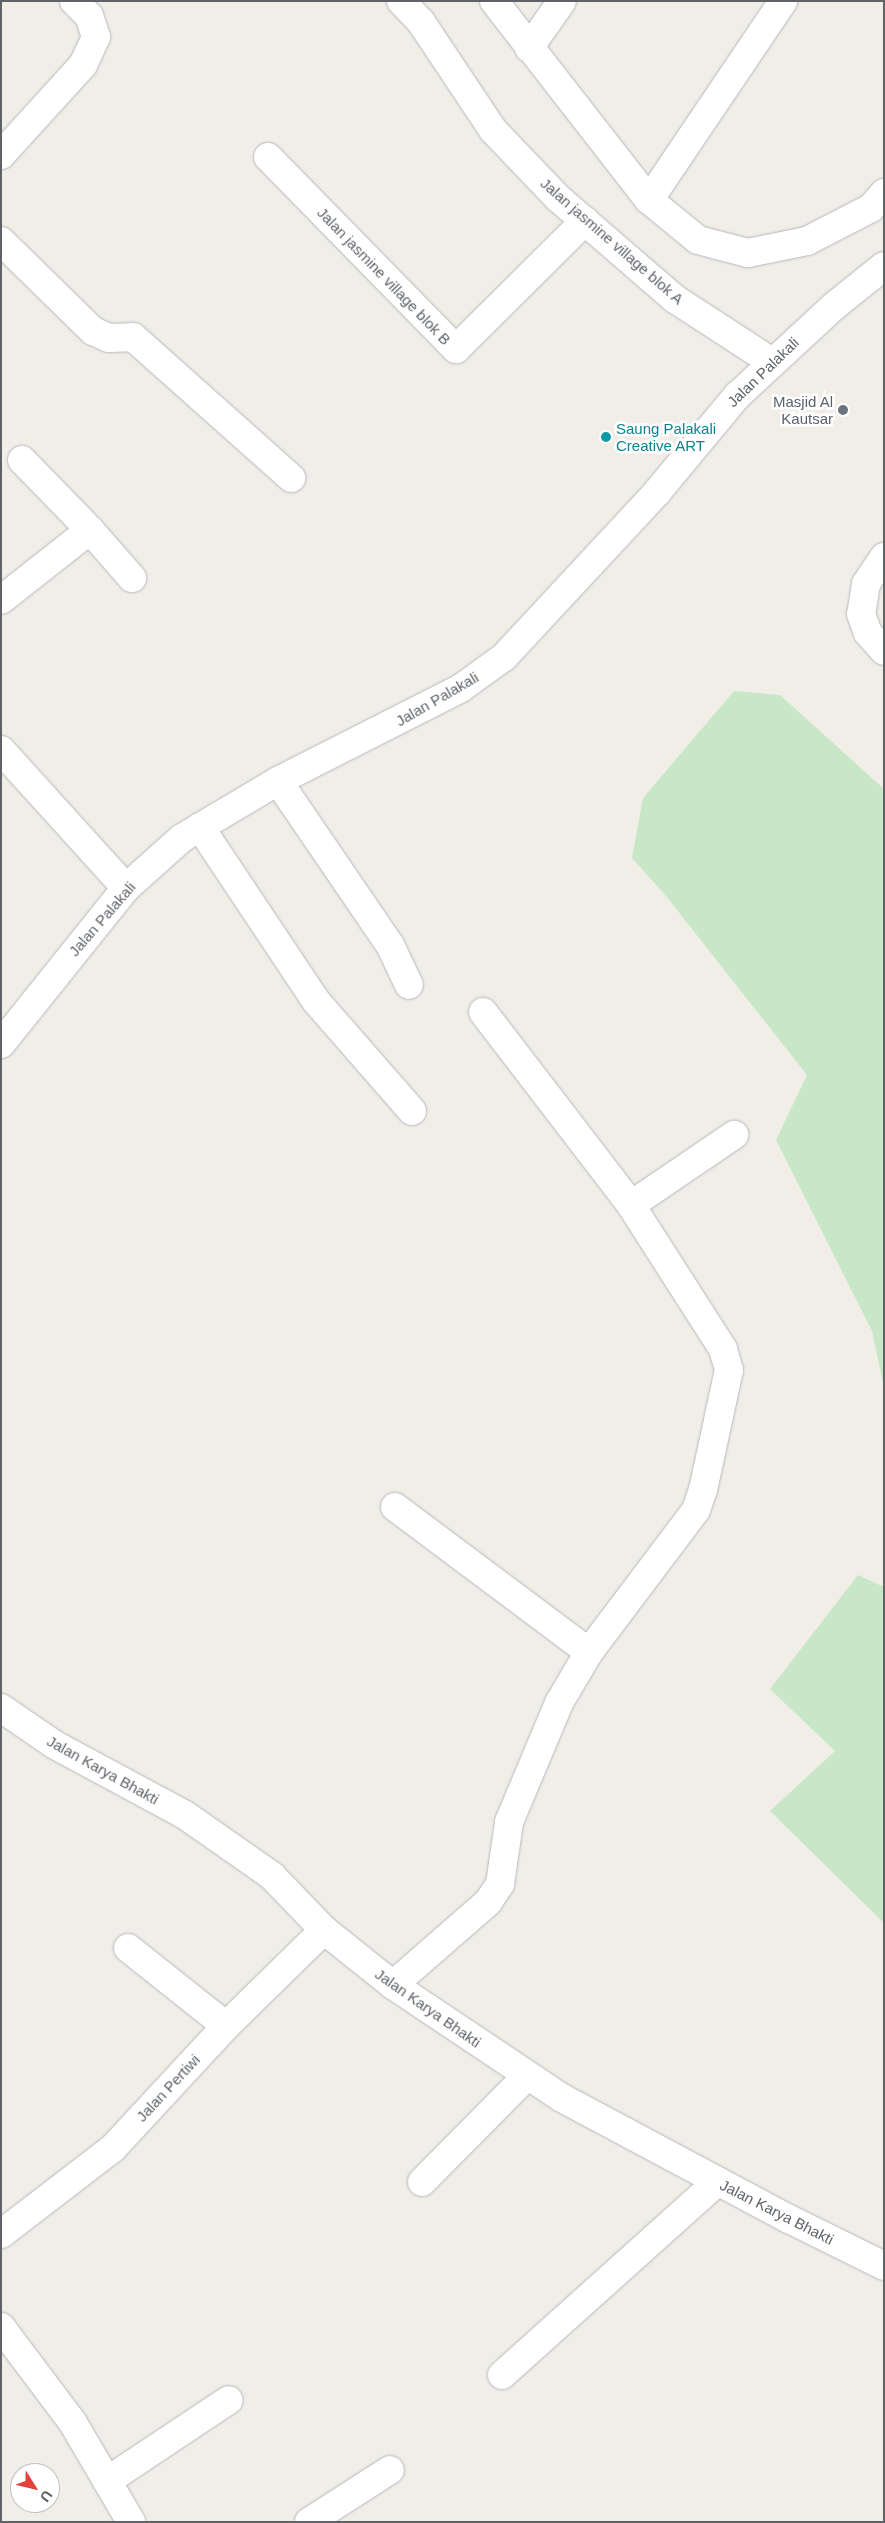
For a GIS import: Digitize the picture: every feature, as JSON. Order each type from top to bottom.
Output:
[{"type":"street","points":[[1,155],[83,65],[96,37],[90,16],[74,1]]},
{"type":"street","name":"Jalan jasmine village blok A","points":[[402,1],[421,22],[493,130],[558,198],[675,299],[772,362]]},
{"type":"street","points":[[494,1],[529,48],[586,115],[649,200],[698,240],[748,253],[807,241],[871,208],[884,193]]},
{"type":"street","points":[[529,48],[562,1]]},
{"type":"street","points":[[649,200],[783,1]]},
{"type":"street","name":"Jalan jasmine village blok B","points":[[268,157],[456,350],[585,221]]},
{"type":"street","points":[[1,241],[93,331],[109,338],[133,337],[290,478]]},
{"type":"street","name":"Jalan Palakali","points":[[1,1044],[126,888],[200,827],[278,781],[461,688],[504,657],[658,491],[736,396],[833,306],[884,266]]},
{"type":"street","points":[[22,460],[90,530],[132,578]]},
{"type":"street","points":[[1,600],[90,530]]},
{"type":"street","points":[[884,558],[866,584],[861,614],[868,633],[884,652]]},
{"type":"street","points":[[1,750],[126,888]]},
{"type":"street","points":[[278,781],[390,944],[409,985]]},
{"type":"street","points":[[200,827],[316,1000],[412,1111]]},
{"type":"street","points":[[393,1985],[488,1902],[500,1884],[509,1822],[559,1703],[589,1652],[696,1510],[703,1490],[730,1370],[723,1348],[631,1205],[483,1012]]},
{"type":"street","points":[[631,1205],[734,1135]]},
{"type":"street","points":[[395,1507],[589,1652]]},
{"type":"street","name":"Jalan Karya Bhakti","points":[[1,1708],[55,1745],[185,1815],[272,1876],[324,1930],[393,1985],[527,2076],[717,2182],[884,2266]]},
{"type":"street","name":"Jalan Pertiwi","points":[[1,2234],[112,2148],[226,2026],[324,1930]]},
{"type":"street","points":[[128,1948],[226,2026]]},
{"type":"street","points":[[422,2182],[527,2076]]},
{"type":"street","points":[[502,2374],[717,2182]]},
{"type":"street","points":[[1,2327],[73,2423],[131,2522]]},
{"type":"street","points":[[107,2480],[229,2400]]},
{"type":"street","points":[[309,2522],[390,2470]]},
{"type":"green space","points":[[734,691],[780,695],[884,789],[884,1387],[872,1331],[776,1140],[807,1075],[666,896],[632,858],[643,798]]},
{"type":"green space","points":[[858,1575],[884,1587],[884,1923],[770,1811],[835,1751],[770,1689]]},
{"type":"place","name":"Masjid Al Kautsar","points":[[843,410]]},
{"type":"place","name":"Saung Palakali Creative ART","points":[[606,437]]}]
